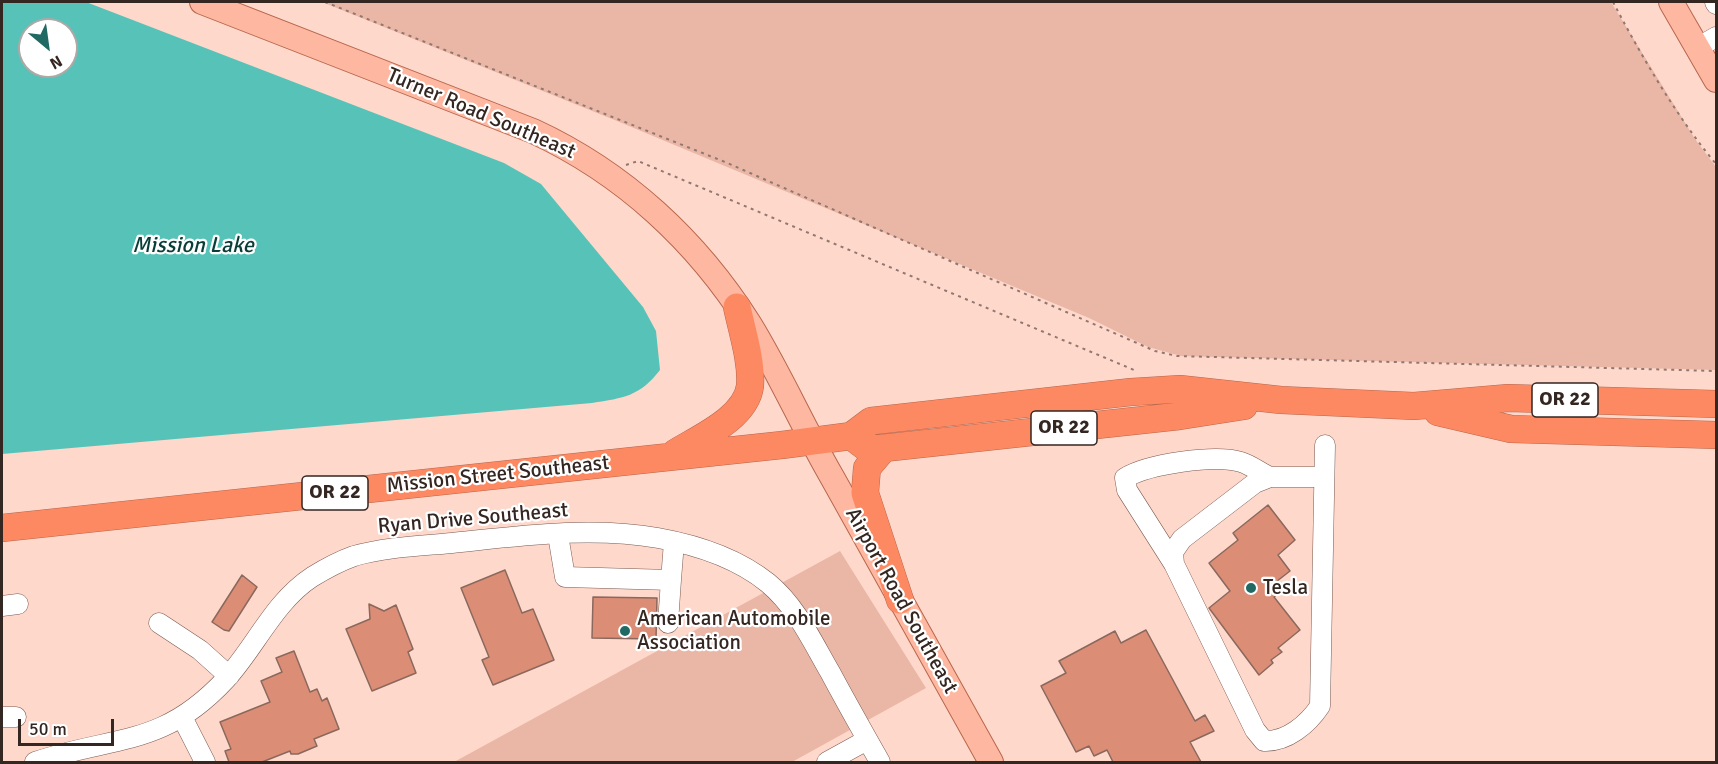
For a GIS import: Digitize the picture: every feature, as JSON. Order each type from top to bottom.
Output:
[{"type":"highway","name":"OR 22","points":[[669,457],[725,422],[743,401],[750,386],[737,307]]},
{"type":"highway","name":"Mission Street Southeast","points":[[2,528],[851,436],[871,421],[1131,392],[1180,389],[1281,400],[1414,406],[1508,398],[1716,404]]},
{"type":"highway","name":"Mission Street Southeast","points":[[851,436],[868,449],[884,448],[1180,416],[1281,400]]},
{"type":"highway","name":"Mission Street Southeast","points":[[1414,406],[1511,429],[1716,435]]},
{"type":"highway","points":[[884,448],[867,468],[865,494],[900,600]]},
{"type":"main road","name":"Turner Road Southeast","points":[[202,2],[533,131],[570,148],[606,171],[677,231],[702,259],[737,307],[811,440]]},
{"type":"main road","points":[[1671,2],[1707,42],[1716,80]]},
{"type":"main road","name":"Airport Road Southeast","points":[[811,440],[991,762]]},
{"type":"street","points":[[1270,477],[1240,462],[1184,461],[1134,473],[1125,478],[1127,490],[1174,564],[1254,730],[1264,741],[1277,742],[1310,721],[1320,706],[1325,445]]},
{"type":"street","points":[[1174,564],[1173,552],[1182,539],[1255,483],[1270,477],[1324,477]]},
{"type":"street","points":[[558,535],[565,577],[671,580]]},
{"type":"street","name":"Ryan Drive Southeast","points":[[35,762],[99,755],[182,717],[229,676],[290,595],[311,578],[351,557],[390,549],[558,535],[630,535],[674,542],[715,553],[750,571],[777,591],[805,628],[880,762]]},
{"type":"street","points":[[668,623],[674,542]]},
{"type":"street","points":[[159,623],[200,650],[229,676]]},
{"type":"street","points":[[182,717],[205,762]]},
{"type":"street","points":[[827,762],[867,740]]},
{"type":"path","points":[[325,2],[725,162],[1155,351],[1177,356],[1716,371]]},
{"type":"path","points":[[1613,2],[1671,100],[1716,164]]},
{"type":"path","points":[[606,171],[638,161],[1134,370]]},
{"type":"shaded area","points":[[322,2],[1611,2],[1695,139],[1716,167],[1716,370],[1181,356],[1148,347],[1089,318],[617,121]]},
{"type":"shaded area","points":[[840,551],[926,688],[792,762],[454,762]]},
{"type":"water","name":"Mission Lake","points":[[2,2],[86,2],[504,163],[541,184],[643,307],[656,331],[660,370],[653,379],[638,391],[592,403],[2,454]]},
{"type":"building","name":"Tesla","points":[[1268,505],[1295,540],[1278,555],[1290,571],[1272,585],[1279,593],[1274,597],[1300,630],[1278,648],[1282,652],[1271,660],[1273,663],[1259,675],[1209,608],[1230,591],[1209,563],[1238,540],[1233,533]]},
{"type":"building","points":[[505,570],[522,613],[533,609],[554,660],[493,685],[482,660],[489,657],[461,588]]},
{"type":"building","points":[[242,575],[257,587],[229,631],[224,630],[212,622]]},
{"type":"building","points":[[593,597],[657,598],[656,639],[592,638]]},
{"type":"building","points":[[369,604],[384,611],[396,605],[413,649],[408,652],[416,673],[372,691],[346,629],[370,619]]},
{"type":"building","points":[[1146,630],[1195,721],[1205,715],[1214,731],[1190,742],[1201,762],[1113,762],[1107,750],[1094,756],[1089,746],[1076,752],[1041,686],[1066,673],[1059,661],[1115,631],[1121,643]]},
{"type":"building","points":[[294,651],[310,692],[317,689],[322,701],[327,698],[339,729],[314,739],[317,746],[298,754],[291,754],[290,751],[262,762],[229,762],[225,751],[231,749],[220,722],[270,702],[261,681],[282,672],[276,658]]},
{"type":"place","name":"Tesla","points":[[1251,588]]},
{"type":"place","name":"American Automobile Association","points":[[625,631]]}]
